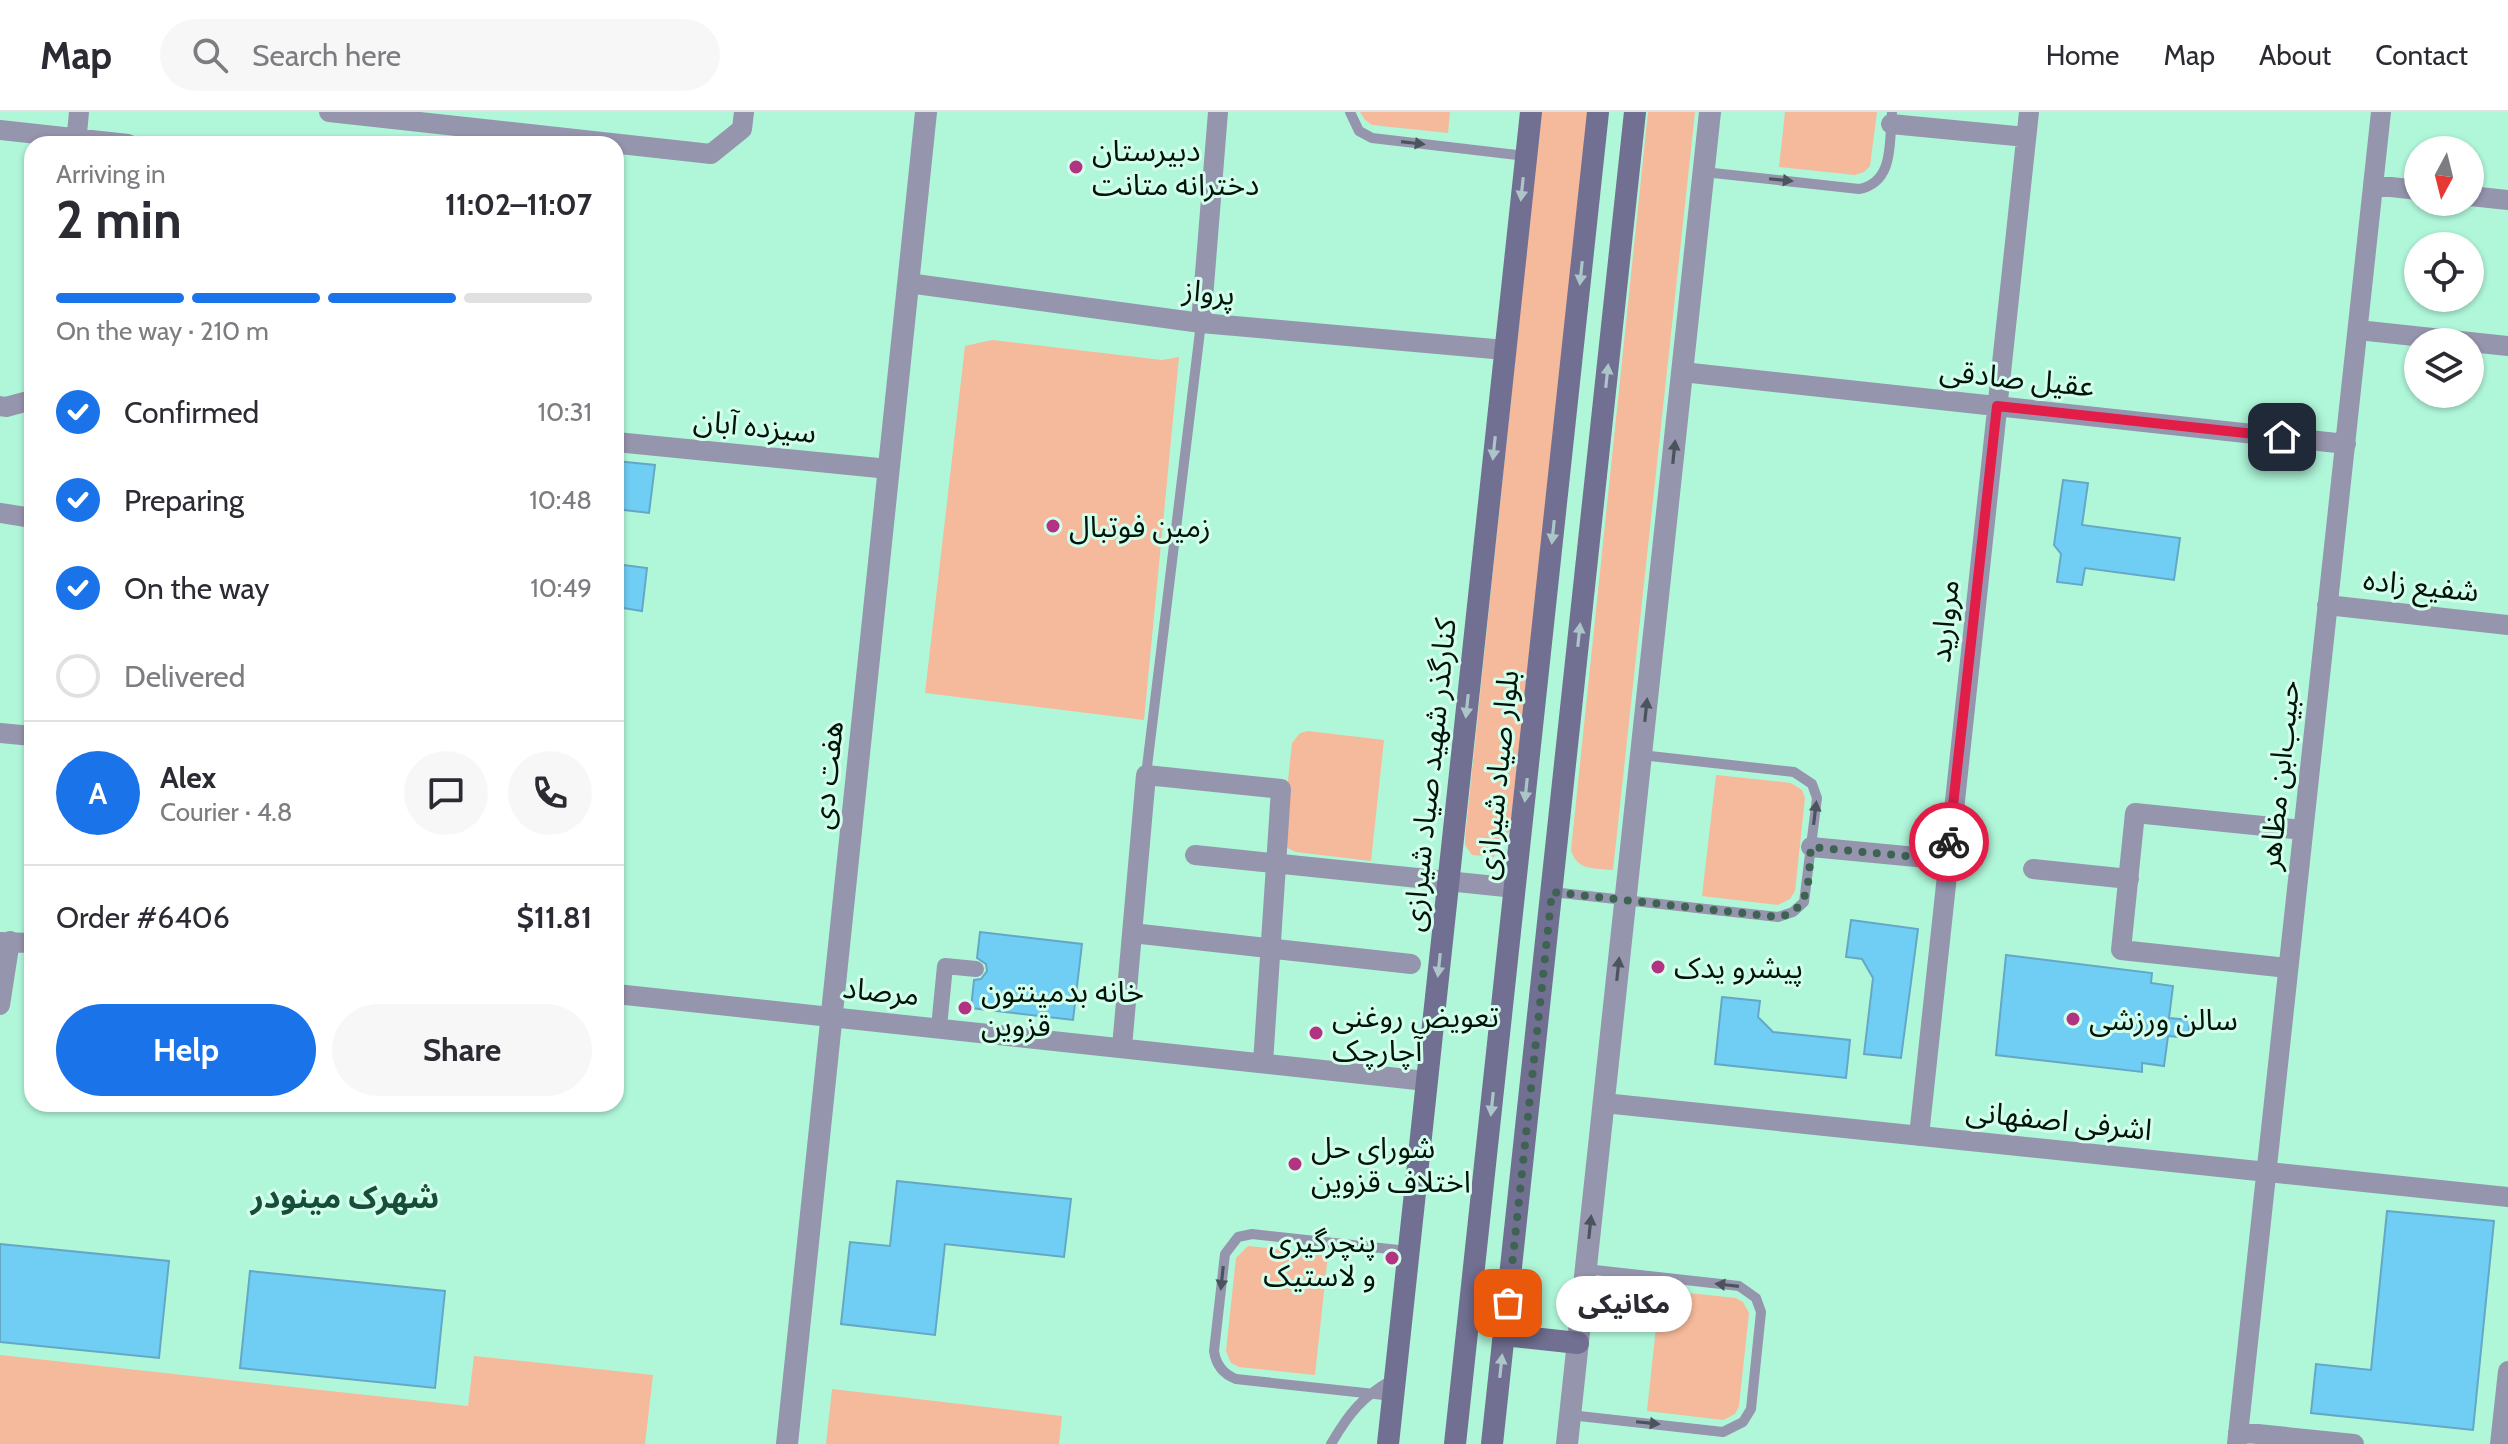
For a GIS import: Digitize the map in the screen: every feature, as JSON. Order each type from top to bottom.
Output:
[{"type":"main road","name":"کنارگذر شهید صیاد شیرازی","points":[[1388,1444],[1531,112]]},
{"type":"main road","name":"بلوار صیاد شیرازی","points":[[1455,1444],[1598,112]]},
{"type":"main road","points":[[1492,1444],[1635,112]]},
{"type":"main road","points":[[1504,1335],[1578,1343]]},
{"type":"street","points":[[77,136],[79,112]]},
{"type":"street","points":[[329,112],[547,136]]},
{"type":"street","points":[[624,144],[711,154],[742,129],[744,112]]},
{"type":"street","name":"هفت دی","points":[[787,1444],[926,112]]},
{"type":"street","points":[[1201,323],[1218,112]]},
{"type":"street","points":[[1567,1444],[1710,112]]},
{"type":"street","name":"مروارید","points":[[1919,1136],[2029,112]]},
{"type":"street","name":"حبیب‌ابن مظاهر","points":[[2237,1438],[2381,112]]},
{"type":"street","points":[[1891,118],[2026,137]]},
{"type":"street","points":[[0,130],[41,136]]},
{"type":"street","points":[[2373,185],[2404,188]]},
{"type":"street","points":[[2484,197],[2508,200]]},
{"type":"street","name":"پرواز","points":[[908,283],[1201,323],[1505,350]]},
{"type":"street","points":[[2358,330],[2508,346]]},
{"type":"street","name":"عقیل صادقی","points":[[1682,372],[2346,444]]},
{"type":"street","points":[[0,406],[24,402]]},
{"type":"street","name":"سیزده آبان","points":[[624,443],[889,469]]},
{"type":"street","points":[[0,513],[24,517]]},
{"type":"street","name":"شفیع زاده","points":[[2327,605],[2508,625]]},
{"type":"street","points":[[0,733],[24,735]]},
{"type":"street","points":[[1122,1047],[1146,775],[1281,789],[1263,1063]]},
{"type":"street","points":[[2288,968],[2121,950],[2135,813],[2303,830]]},
{"type":"street","points":[[1811,847],[1948,860]]},
{"type":"street","points":[[1195,855],[1515,888]]},
{"type":"street","points":[[2033,869],[2129,879]]},
{"type":"street","points":[[1132,933],[1411,964]]},
{"type":"street","points":[[0,1005],[5,942]]},
{"type":"street","points":[[939,1027],[945,966],[976,969]]},
{"type":"street","name":"مرصاد","points":[[624,995],[1426,1081]]},
{"type":"street","name":"اشرفی اصفهانی","points":[[1604,1103],[2508,1197]]},
{"type":"street","points":[[2500,1444],[2508,1371]]},
{"type":"street","points":[[2237,1438],[2354,1444]]},
{"type":"lane","points":[[1350,112],[1359,131],[1372,138],[1526,156]]},
{"type":"lane","points":[[1704,172],[1859,189],[1866,187],[1880,179],[1887,166],[1891,118]]},
{"type":"lane","points":[[1146,775],[1201,323]]},
{"type":"lane","points":[[1552,892],[1786,916],[1799,908],[1806,894],[1817,798],[1812,784],[1801,774],[1641,755]]},
{"type":"lane","points":[[1394,1387],[1368,1393],[1236,1379],[1223,1372],[1214,1351],[1225,1254],[1238,1237],[1252,1234],[1408,1251]]},
{"type":"lane","points":[[1570,1415],[1723,1432],[1738,1427],[1751,1409],[1761,1312],[1752,1293],[1739,1286],[1586,1269]]},
{"type":"lane","points":[[1331,1444],[1343,1423],[1368,1393],[1394,1387]]},
{"type":"shaded area","points":[[1360,112],[1450,112],[1448,133],[1372,125]]},
{"type":"shaded area","points":[[1541,112],[1588,112],[1510,831],[1502,839],[1494,857],[1472,855],[1465,845],[1465,838]]},
{"type":"shaded area","points":[[1648,112],[1695,112],[1613,870],[1582,865],[1571,850]]},
{"type":"shaded area","points":[[1785,112],[1877,112],[1870,166],[1855,175],[1779,167]]},
{"type":"shaded area","name":"زمین فوتبال","points":[[992,340],[1162,360],[1179,357],[1144,720],[925,693],[965,346]]},
{"type":"shaded area","points":[[1308,731],[1384,740],[1371,861],[1296,852],[1287,848],[1282,836],[1292,743],[1300,733]]},
{"type":"shaded area","points":[[1716,775],[1791,783],[1802,790],[1805,798],[1795,891],[1790,899],[1778,905],[1702,896]]},
{"type":"shaded area","points":[[1248,1246],[1328,1254],[1315,1375],[1239,1367],[1231,1363],[1226,1351],[1236,1258]]},
{"type":"shaded area","points":[[1660,1290],[1736,1298],[1743,1302],[1749,1313],[1739,1406],[1735,1414],[1723,1420],[1647,1411]]},
{"type":"shaded area","points":[[0,1355],[468,1406],[474,1356],[653,1375],[645,1444],[0,1444]]},
{"type":"shaded area","points":[[832,1389],[1062,1416],[1059,1444],[826,1444]]},
{"type":"building","points":[[624,462],[655,465],[649,513],[624,510]]},
{"type":"building","points":[[2063,480],[2088,483],[2082,525],[2180,538],[2174,580],[2085,568],[2082,585],[2057,582],[2061,554],[2054,545]]},
{"type":"building","points":[[624,565],[647,568],[642,611],[624,608]]},
{"type":"building","points":[[1851,920],[1918,929],[1901,1058],[1864,1054],[1873,978],[1862,959],[1846,957]]},
{"type":"building","points":[[980,932],[1082,944],[1073,1020],[971,1008],[974,980],[981,979],[987,971],[986,964],[977,958]]},
{"type":"building","name":"سالن ورزشی","points":[[2006,955],[2152,973],[2151,983],[2173,986],[2169,1018],[2190,1020],[2188,1038],[2168,1036],[2164,1066],[2142,1063],[2142,1072],[1996,1055]]},
{"type":"building","points":[[1722,997],[1760,1001],[1758,1017],[1773,1032],[1850,1040],[1846,1078],[1715,1064]]},
{"type":"building","points":[[897,1181],[1071,1199],[1064,1257],[945,1244],[935,1335],[841,1324],[850,1242],[890,1246]]},
{"type":"building","points":[[2387,1211],[2494,1221],[2473,1430],[2311,1413],[2316,1364],[2371,1370]]},
{"type":"building","points":[[0,1244],[169,1261],[159,1358],[0,1342]]},
{"type":"building","points":[[250,1271],[445,1291],[435,1388],[240,1368]]},
{"type":"way so far","points":[[1508,1303],[1552,892],[1786,916],[1804,902],[1811,847],[1948,860],[1949,842]]},
{"type":"place","name":"دبیرستان دخترانه متانت","points":[[1076,167]]},
{"type":"place","name":"زمین فوتبال","points":[[1053,526]]},
{"type":"place","name":"پیشرو یدک","points":[[1658,967]]},
{"type":"place","name":"خانه بدمینتون قزوین","points":[[965,1008]]},
{"type":"place","name":"سالن ورزشی","points":[[2073,1019]]},
{"type":"place","name":"تعویض روغنی آچارچک","points":[[1316,1033]]},
{"type":"place","name":"شورای حل اختلاف قزوین","points":[[1295,1164]]},
{"type":"place","name":"پنچرگیری و لاستیک","points":[[1392,1258]]},
{"type":"place","name":"مکانیکی","points":[[1508,1303]]},
{"type":"district","name":"شهرک مینودر","points":[[345,1196]]},
{"type":"route","points":[[1949,842],[1997,406],[2282,437]]}]
